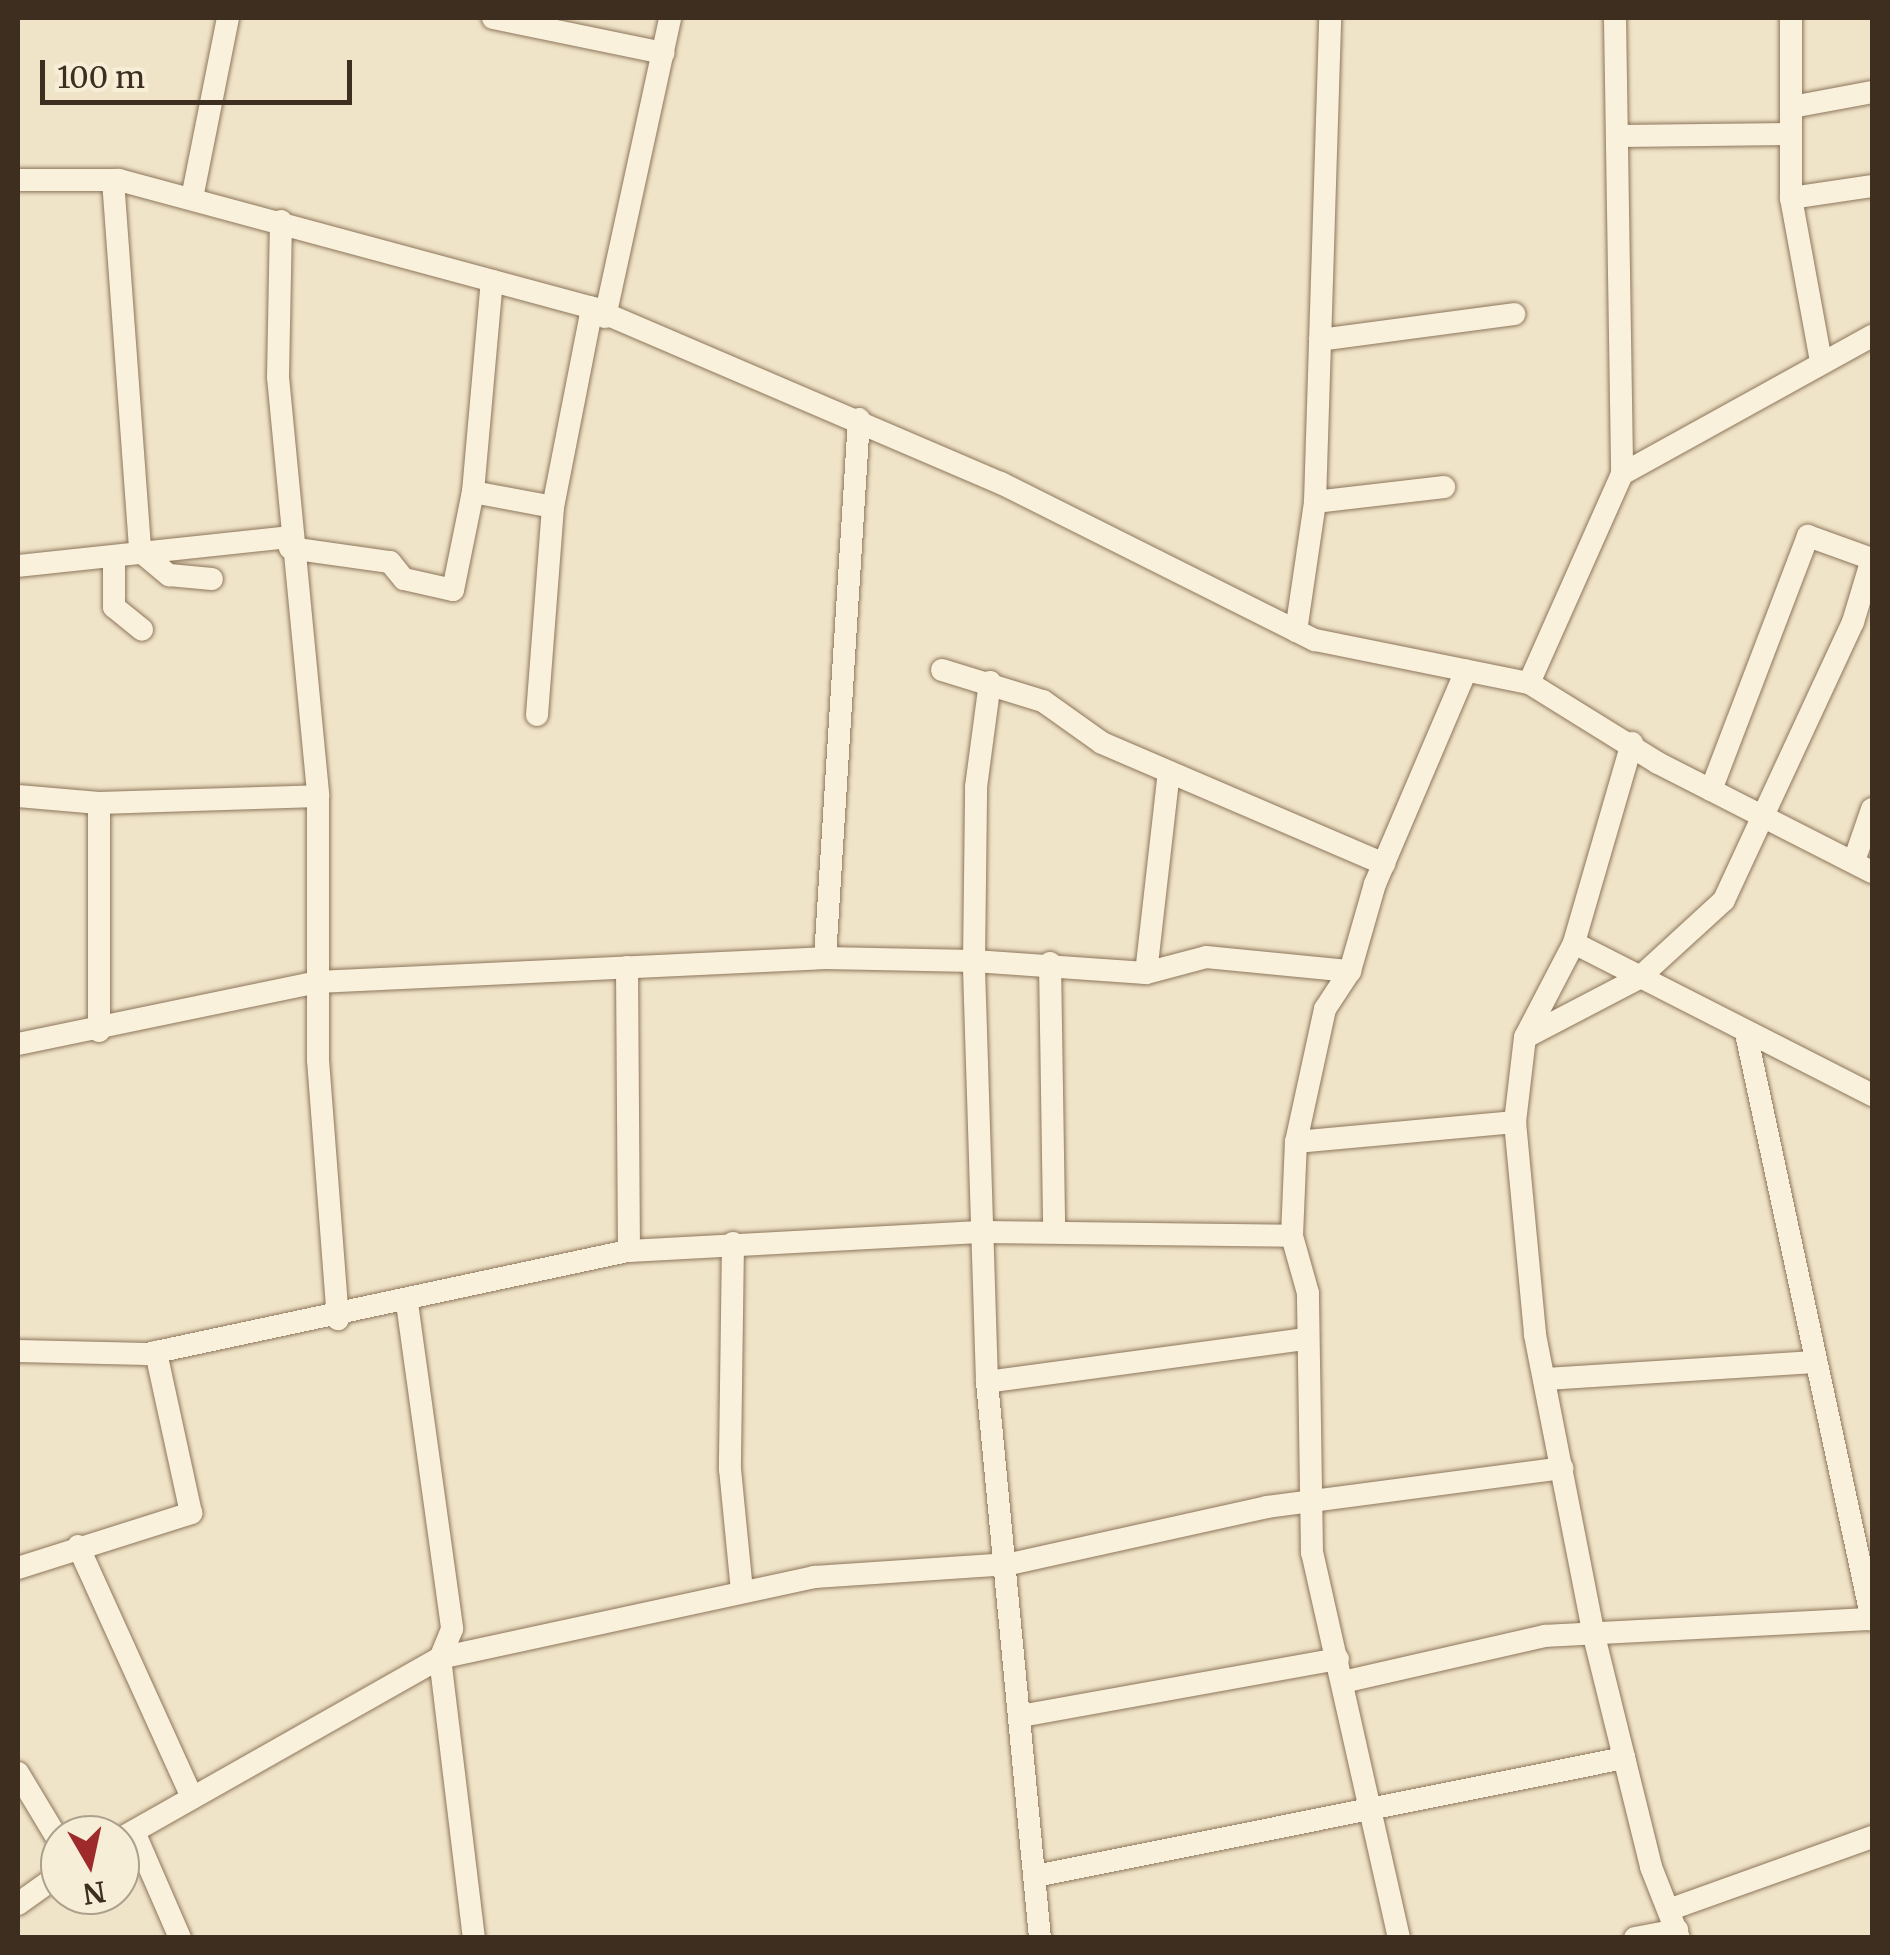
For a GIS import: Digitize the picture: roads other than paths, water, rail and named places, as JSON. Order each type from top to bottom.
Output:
[{"type":"street","points":[[192,198],[228,18]]},
{"type":"street","points":[[493,18],[663,53]]},
{"type":"street","points":[[537,714],[554,507],[670,18]]},
{"type":"street","points":[[1296,631],[1315,502],[1330,18]]},
{"type":"street","points":[[1615,18],[1620,136],[1614,450],[1622,474]]},
{"type":"street","points":[[1791,18],[1790,198],[1821,362]]},
{"type":"street","points":[[1792,107],[1872,92]]},
{"type":"street","points":[[1620,136],[1790,134]]},
{"type":"street","points":[[18,180],[113,180],[281,221],[598,312],[860,419],[1296,631],[1365,655],[1529,683],[1710,790],[1863,866],[1872,809]]},
{"type":"street","points":[[113,180],[140,551],[169,575],[212,579]]},
{"type":"street","points":[[1790,198],[1872,186]]},
{"type":"street","points":[[281,221],[290,543],[318,796],[316,982],[338,1319]]},
{"type":"street","points":[[18,566],[114,561],[140,551],[290,543],[390,562],[404,580],[453,590],[474,492],[492,281]]},
{"type":"street","points":[[1320,340],[1514,314]]},
{"type":"street","points":[[1529,683],[1622,474],[1872,336]]},
{"type":"street","points":[[825,958],[860,419]]},
{"type":"street","points":[[1315,502],[1444,486]]},
{"type":"street","points":[[474,492],[554,507]]},
{"type":"street","points":[[1525,1037],[1639,978],[1724,900],[1766,816],[1872,559],[1808,536],[1710,790]]},
{"type":"street","points":[[114,561],[114,607],[142,630]]},
{"type":"street","points":[[942,670],[990,682],[1169,772],[1384,864]]},
{"type":"street","points":[[1398,1938],[1310,1501],[1308,1293],[1292,1236],[1296,1142],[1325,1009],[1350,971],[1384,864],[1466,671]]},
{"type":"street","points":[[990,682],[976,786],[974,961],[986,1382],[1010,1564],[1040,1938]]},
{"type":"street","points":[[1632,744],[1574,943],[1525,1037],[1514,1122],[1545,1379],[1594,1636],[1624,1758],[1676,1925]]},
{"type":"street","points":[[1146,973],[1169,772]]},
{"type":"street","points":[[18,796],[99,804],[318,796]]},
{"type":"street","points":[[99,804],[100,1031]]},
{"type":"street","points":[[1574,943],[1748,1038],[1872,1095]]},
{"type":"street","points":[[18,1044],[100,1031],[316,982],[825,958],[1050,963],[1146,973],[1206,956],[1350,971]]},
{"type":"street","points":[[1662,959],[1671,996]]},
{"type":"street","points":[[1050,963],[1054,1232]]},
{"type":"street","points":[[627,968],[629,1251]]},
{"type":"street","points":[[1021,1716],[1545,1636],[1872,1620],[1748,1038]]},
{"type":"street","points":[[1296,1142],[1514,1122]]},
{"type":"street","points":[[18,1351],[156,1352],[338,1319],[629,1251],[734,1242],[983,1232],[1292,1236]]},
{"type":"street","points":[[734,1242],[730,1470],[742,1591]]},
{"type":"street","points":[[407,1303],[452,1629],[440,1658],[474,1938]]},
{"type":"street","points":[[986,1382],[1306,1340]]},
{"type":"street","points":[[18,1568],[192,1513],[156,1352]]},
{"type":"street","points":[[1545,1379],[1815,1362]]},
{"type":"street","points":[[140,1827],[190,1793],[440,1658],[742,1591],[1010,1564],[1310,1501],[1562,1468]]},
{"type":"street","points":[[78,1546],[190,1793]]},
{"type":"street","points":[[1036,1876],[1624,1758]]},
{"type":"street","points":[[18,1773],[43,1815]]},
{"type":"street","points":[[1636,1938],[1676,1925],[1872,1837]]},
{"type":"street","points":[[140,1861],[180,1938]]},
{"type":"street","points":[[18,1904],[40,1888]]}]
